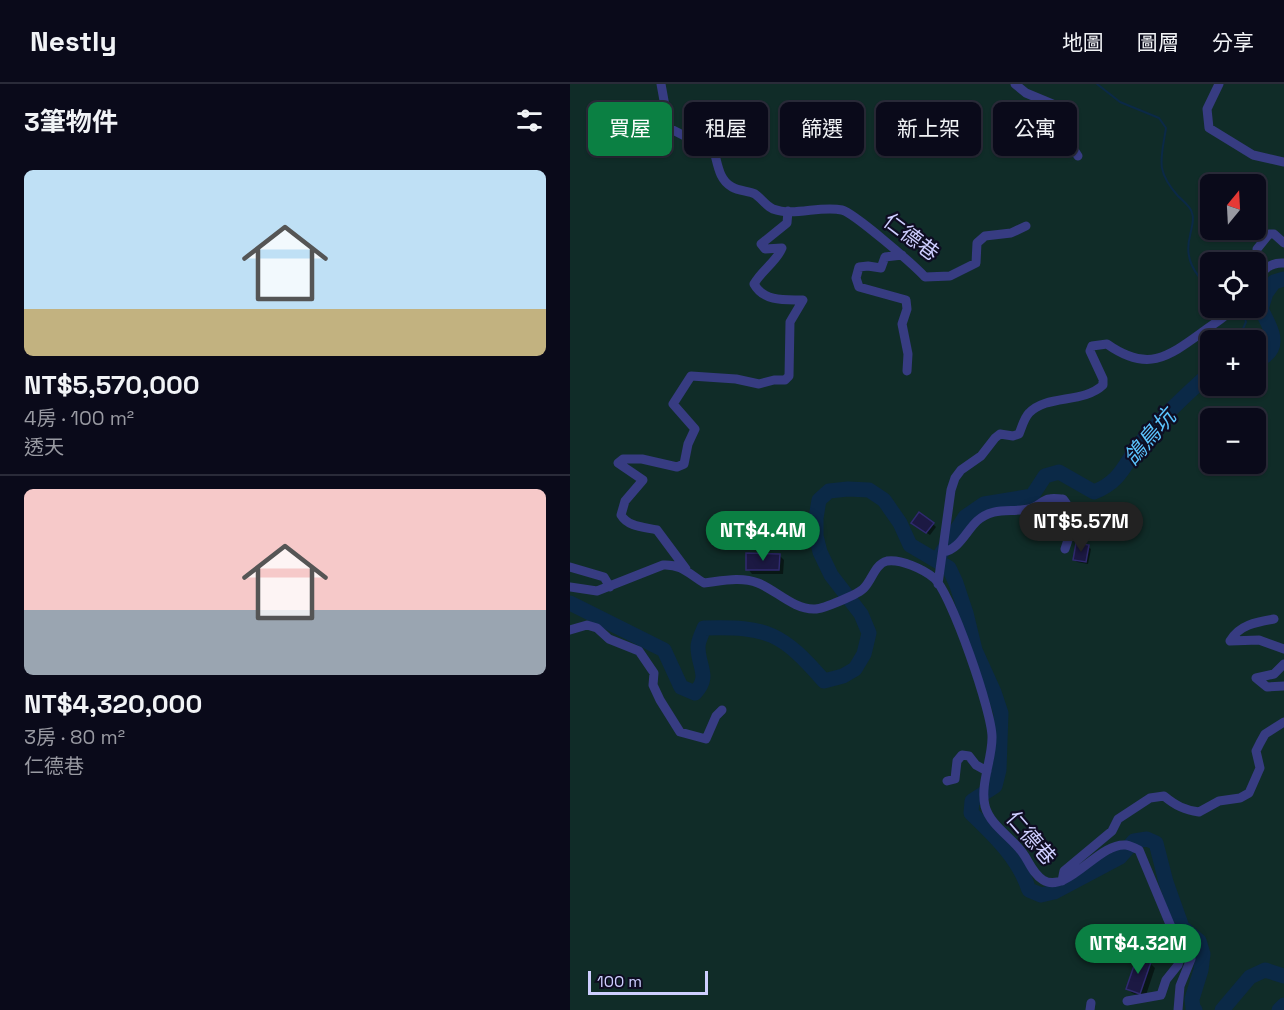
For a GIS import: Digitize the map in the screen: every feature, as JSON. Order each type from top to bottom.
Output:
[{"type":"street","name":"仁德巷","points":[[661,84],[669,128],[714,151],[722,178],[732,187],[755,194],[772,209],[843,210],[857,218],[913,264],[925,277],[950,276],[976,263],[977,243],[985,236],[1011,233],[1026,226]]},
{"type":"street","points":[[1015,84],[1026,93],[1062,108],[1067,113],[1071,147],[1078,156]]},
{"type":"street","points":[[1219,84],[1207,110],[1209,129],[1252,154],[1284,162]]},
{"type":"street","points":[[686,569],[657,530],[627,523],[622,518],[625,501],[643,480],[618,463],[623,459],[642,459],[677,468],[684,464],[688,444],[695,429],[673,404],[691,376],[736,379],[759,384],[785,380],[789,376],[790,322],[803,300],[776,300],[759,291],[753,284],[780,254],[782,248],[765,249],[761,244],[787,223],[788,211]]},
{"type":"street","points":[[1257,249],[1269,234],[1274,234],[1284,243]]},
{"type":"street","points":[[902,255],[885,257],[880,268],[859,267],[856,278],[859,287],[906,300],[907,309],[902,324],[908,354],[907,371]]},
{"type":"street","points":[[1266,269],[1274,263],[1284,263]]},
{"type":"street","points":[[939,580],[951,490],[955,478],[961,470],[981,456],[1000,434],[1013,436],[1019,434],[1027,414],[1033,409],[1069,398],[1089,396],[1102,385],[1103,379],[1090,351],[1092,346],[1107,344],[1124,356],[1143,360],[1156,359],[1186,346],[1222,318]]},
{"type":"street","points":[[943,552],[947,552],[958,544],[978,521],[989,513],[1001,509],[1031,508],[1049,499],[1063,499],[1070,507],[1072,527],[1065,549]]},
{"type":"street","name":"仁德巷","points":[[686,569],[704,583],[738,579],[756,582],[810,609],[819,609],[863,590],[879,566],[887,561],[902,562],[939,580],[991,718],[992,739],[984,802],[992,820],[1022,852],[1031,869],[1041,880],[1051,884],[1062,881],[1110,848],[1128,845],[1139,850],[1165,915],[1174,933],[1189,950],[1191,959],[1180,986],[1178,1010]]},
{"type":"street","points":[[570,587],[597,591],[663,565],[686,569]]},
{"type":"street","points":[[570,567],[604,578],[610,587]]},
{"type":"street","points":[[1274,619],[1245,626],[1234,633],[1230,641],[1259,640],[1284,649]]},
{"type":"street","points":[[570,630],[588,624],[597,628],[609,639],[639,651],[654,673],[653,685],[680,732],[706,739],[716,716],[722,710]]},
{"type":"street","points":[[1284,664],[1274,674],[1256,678],[1267,687],[1284,686]]},
{"type":"street","points":[[1062,881],[1064,871],[1112,831],[1118,819],[1150,798],[1164,796],[1183,809],[1199,812],[1219,801],[1240,798],[1249,793],[1260,768],[1256,751],[1265,734],[1284,722]]},
{"type":"street","points":[[946,781],[955,778],[957,761],[962,755],[969,756],[976,765],[987,771]]},
{"type":"street","points":[[1127,1001],[1161,995],[1166,980],[1178,965],[1184,944]]},
{"type":"green space","points":[[570,84],[1284,84],[1284,1010],[570,1010]]},
{"type":"building","points":[[919,512],[934,523],[926,533],[911,523]]},
{"type":"building","points":[[1076,543],[1089,545],[1086,562],[1073,560]]},
{"type":"building","points":[[746,553],[780,554],[779,570],[746,570]]},
{"type":"building","points":[[1137,957],[1151,962],[1140,994],[1126,989]]},
{"type":"waterway","points":[[1097,84],[1120,102],[1159,118],[1166,128],[1162,157],[1163,171],[1171,187],[1191,211],[1193,219],[1188,251],[1192,265],[1200,278]]},
{"type":"waterway","name":"鴿鳥坑","points":[[1266,355],[1273,345],[1273,339],[1261,309],[1266,293],[1274,282],[1284,279]]},
{"type":"waterway","points":[[1242,330],[1246,322],[1245,318]]},
{"type":"waterway","name":"鴿鳥坑","points":[[937,560],[965,517],[984,504],[1032,496],[1045,476],[1059,472],[1094,492],[1104,487],[1118,476],[1138,447],[1200,382]]},
{"type":"waterway","name":"鴿鳥坑","points":[[570,603],[664,650],[681,687],[695,693],[700,687],[703,676],[698,647],[704,628],[759,631],[772,636],[797,652],[824,681],[843,676],[855,669],[864,654],[869,633],[861,614],[831,575],[820,552],[816,536],[816,518],[819,500],[829,491],[869,490],[884,500],[900,523],[910,545],[949,568],[966,613],[975,650],[1001,713],[999,770],[995,786],[972,801],[971,813],[1013,858],[1029,890],[1041,895],[1054,892],[1120,857],[1134,841],[1147,839],[1156,843],[1166,882],[1182,927],[1199,941],[1203,954],[1201,970],[1192,999],[1195,1010]]},
{"type":"waterway","points":[[1222,1010],[1250,977],[1265,970],[1284,976]]},
{"type":"waterway","points":[[1279,1010],[1284,1005]]}]
